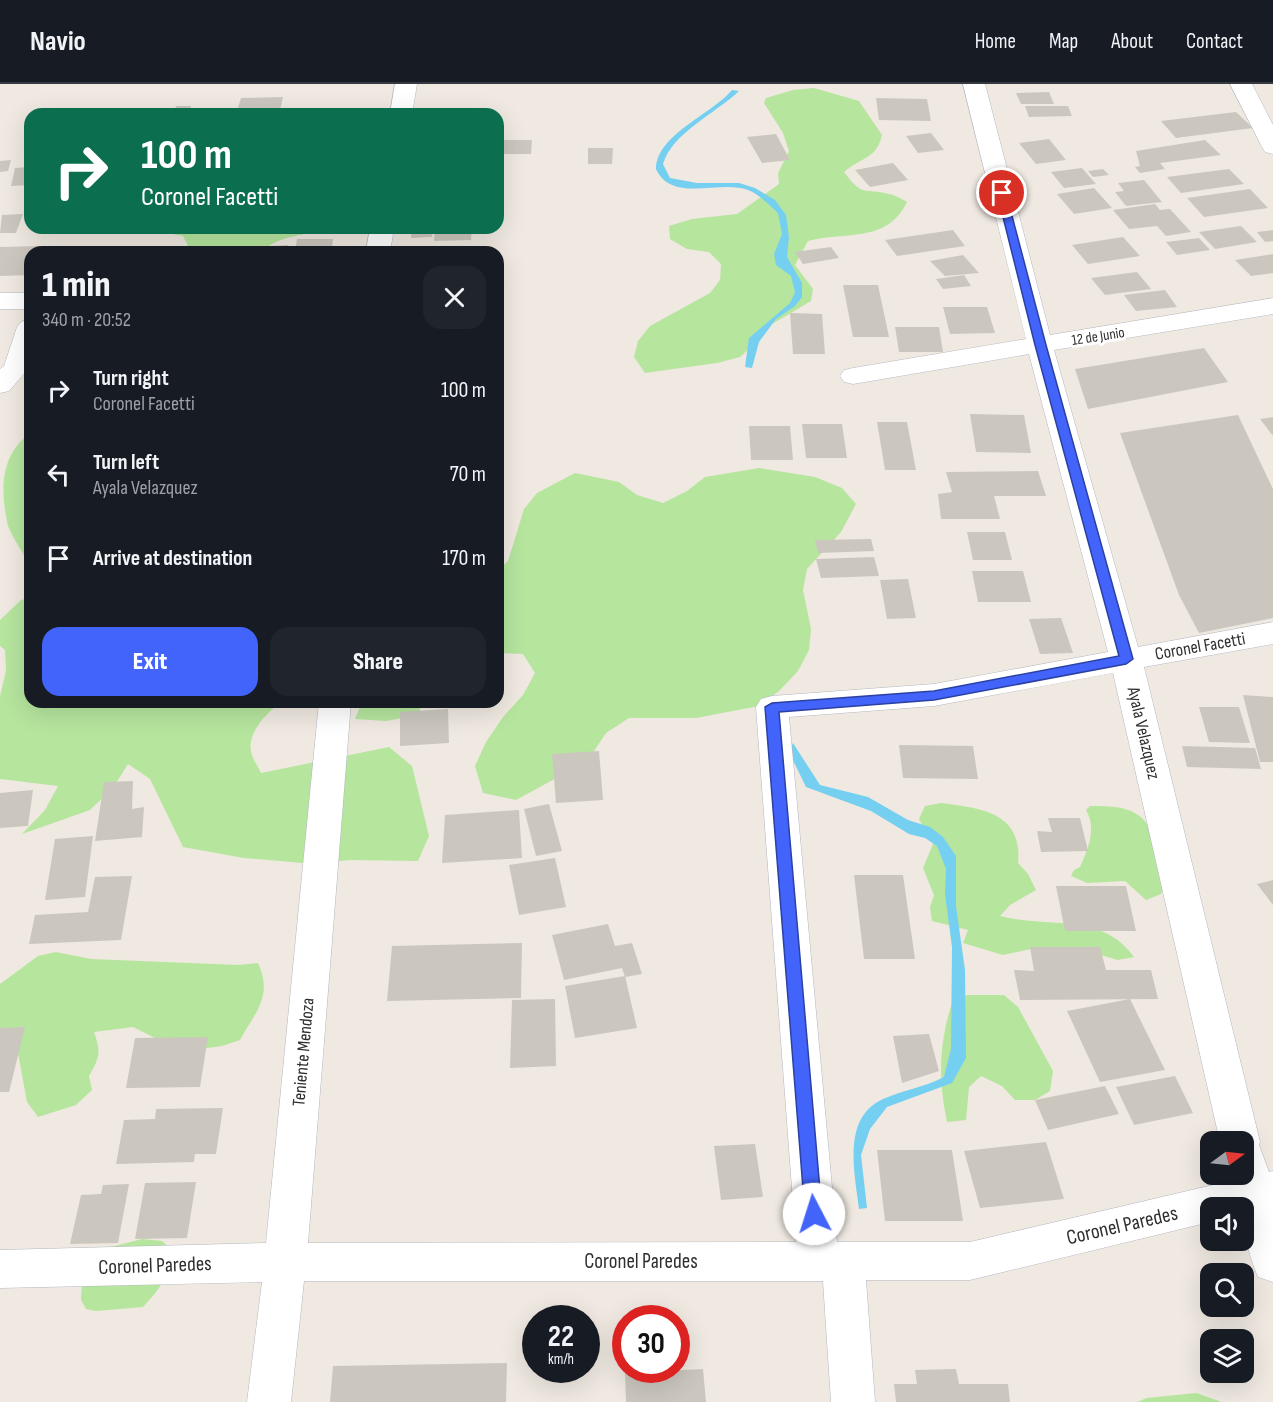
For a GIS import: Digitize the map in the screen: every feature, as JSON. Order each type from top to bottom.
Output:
[{"type":"street","points":[[402,108],[406,84]]},
{"type":"street","name":"Ayala Velazquez","points":[[974,84],[1040,345],[1126,659],[1237,1131]]},
{"type":"street","points":[[1241,84],[1273,147]]},
{"type":"street","points":[[0,301],[24,301]]},
{"type":"street","name":"12 de Junio","points":[[853,376],[1273,306]]},
{"type":"street","points":[[0,386],[16,368],[24,345]]},
{"type":"street","name":"Coronel Facetti","points":[[830,1261],[772,707],[934,695],[1273,633]]},
{"type":"street","name":"Teniente Mendoza","points":[[269,1402],[285,1262],[334,708]]},
{"type":"street","points":[[1256,1180],[1273,1263]]},
{"type":"street","name":"Coronel Paredes","points":[[0,1269],[285,1262],[970,1261],[1256,1180]]},
{"type":"street","points":[[830,1261],[854,1402]]},
{"type":"green space","points":[[814,88],[859,101],[882,135],[872,154],[844,172],[860,189],[881,192],[907,202],[898,215],[888,224],[876,230],[864,234],[808,241],[795,265],[813,289],[811,301],[762,330],[754,344],[740,357],[717,363],[645,373],[634,357],[638,341],[650,326],[710,293],[720,280],[721,264],[709,252],[687,249],[670,239],[669,226],[692,219],[737,214],[779,184],[778,173],[789,151],[783,133],[764,103],[766,98],[793,90]]},
{"type":"green space","points":[[172,234],[306,234],[284,239],[268,246],[188,246],[183,236]]},
{"type":"green space","points":[[24,438],[24,555],[8,526],[4,499],[8,463]]},
{"type":"green space","points":[[759,468],[815,477],[842,488],[856,504],[841,532],[807,569],[803,590],[811,629],[809,650],[798,671],[779,691],[759,706],[696,718],[629,718],[606,733],[592,754],[571,770],[516,800],[483,793],[475,766],[486,742],[503,717],[523,695],[535,673],[523,654],[504,653],[504,565],[508,561],[524,509],[537,493],[575,473],[619,482],[637,495],[663,503],[687,491],[705,477]]},
{"type":"green space","points":[[24,599],[24,708],[274,708],[265,716],[252,737],[252,754],[261,773],[389,747],[412,766],[429,836],[418,861],[349,860],[314,864],[244,858],[183,847],[150,779],[128,764],[113,788],[90,810],[22,834],[45,810],[58,786],[0,779],[0,696],[6,671],[5,650],[0,646],[0,620]]},
{"type":"green space","points":[[360,708],[420,708],[419,715],[386,721],[355,719]]},
{"type":"green space","points":[[941,803],[984,811],[1006,823],[1014,833],[1018,846],[1018,863],[1028,874],[1036,890],[1010,905],[1000,916],[1090,927],[1106,933],[1121,943],[1134,957],[1118,960],[1080,949],[1040,947],[1003,955],[963,943],[968,930],[932,921],[930,907],[934,895],[923,868],[933,844],[919,819],[925,806]]},
{"type":"green space","points":[[1090,806],[1108,806],[1132,811],[1145,821],[1150,828],[1164,887],[1161,894],[1146,900],[1125,881],[1087,883],[1071,876],[1074,870],[1080,867],[1088,846],[1091,824],[1086,810]]},
{"type":"green space","points":[[56,952],[91,959],[239,965],[258,963],[264,985],[261,1003],[240,1040],[222,1046],[199,1049],[163,1042],[133,1027],[94,1032],[98,1054],[89,1076],[92,1090],[76,1105],[38,1117],[27,1102],[16,1042],[0,1033],[0,984],[38,956]]},
{"type":"green space","points":[[967,995],[1004,995],[1018,1007],[1053,1071],[1050,1091],[1035,1100],[1015,1100],[1002,1086],[981,1076],[969,1087],[966,1120],[947,1122],[941,1076],[944,1033],[952,1003]]},
{"type":"green space","points":[[142,1239],[162,1241],[170,1248],[166,1274],[156,1292],[143,1307],[96,1311],[86,1309],[81,1300],[82,1281],[111,1247]]},
{"type":"green space","points":[[1196,1393],[1222,1402],[1137,1402],[1147,1398]]},
{"type":"water","points":[[732,90],[739,91],[685,133],[668,153],[663,164],[670,178],[697,183],[739,183],[755,188],[775,200],[786,215],[789,237],[787,257],[802,283],[802,297],[795,306],[776,319],[759,342],[752,368],[745,367],[749,338],[790,303],[795,292],[791,276],[776,265],[774,254],[782,234],[778,213],[748,190],[737,187],[685,188],[663,179],[656,169],[665,145]]},
{"type":"water","points":[[793,743],[820,785],[868,797],[908,820],[930,827],[943,837],[956,856],[956,906],[965,970],[966,1058],[952,1083],[887,1107],[870,1129],[861,1155],[867,1208],[859,1209],[854,1164],[856,1133],[861,1119],[870,1108],[883,1099],[944,1077],[951,1049],[952,947],[945,894],[946,869],[937,846],[925,838],[909,834],[871,811],[806,787],[789,752]]},
{"type":"building","points":[[1049,92],[1054,104],[1021,104],[1016,93]]},
{"type":"building","points":[[283,97],[280,108],[238,108],[241,98]]},
{"type":"building","points":[[876,98],[927,99],[931,121],[879,120]]},
{"type":"building","points":[[176,106],[191,106],[190,108],[176,108]]},
{"type":"building","points":[[1025,106],[1068,106],[1072,116],[1029,117]]},
{"type":"building","points":[[1236,112],[1253,128],[1176,138],[1161,121]]},
{"type":"building","points":[[931,133],[944,150],[918,153],[906,136]]},
{"type":"building","points":[[776,134],[790,160],[762,163],[747,137]]},
{"type":"building","points":[[1049,139],[1066,160],[1036,164],[1019,143]]},
{"type":"building","points":[[504,140],[532,140],[531,154],[504,154]]},
{"type":"building","points":[[1205,140],[1221,155],[1160,163],[1165,169],[1140,173],[1135,167],[1140,166],[1136,151]]},
{"type":"building","points":[[588,148],[613,148],[612,164],[588,164]]},
{"type":"building","points":[[11,160],[8,171],[0,172],[0,161]]},
{"type":"building","points":[[893,163],[908,180],[870,187],[855,170]]},
{"type":"building","points":[[24,167],[24,185],[11,186],[15,168]]},
{"type":"building","points":[[1082,168],[1096,184],[1064,188],[1051,172]]},
{"type":"building","points":[[1103,169],[1109,175],[1093,177],[1088,171]]},
{"type":"building","points":[[1229,169],[1244,184],[1181,193],[1167,177]]},
{"type":"building","points":[[1144,180],[1162,202],[1126,206],[1115,192],[1124,191],[1118,183]]},
{"type":"building","points":[[1094,188],[1112,208],[1074,214],[1057,194]]},
{"type":"building","points":[[1250,189],[1268,208],[1204,217],[1187,198]]},
{"type":"building","points":[[1155,204],[1160,210],[1170,209],[1191,232],[1166,236],[1157,226],[1129,229],[1113,210]]},
{"type":"building","points":[[23,214],[16,233],[0,233],[2,215]]},
{"type":"building","points":[[1241,226],[1257,242],[1215,249],[1199,232]]},
{"type":"building","points":[[953,230],[965,246],[897,256],[885,240]]},
{"type":"building","points":[[1273,230],[1273,241],[1265,242],[1257,232]]},
{"type":"building","points":[[411,234],[432,234],[432,237],[411,238]]},
{"type":"building","points":[[435,234],[472,234],[471,240],[434,241]]},
{"type":"building","points":[[1123,237],[1140,256],[1088,264],[1072,245]]},
{"type":"building","points":[[1199,238],[1210,250],[1177,255],[1166,242]]},
{"type":"building","points":[[297,239],[333,239],[332,246],[296,246]]},
{"type":"building","points":[[24,246],[24,275],[0,276],[0,247]]},
{"type":"building","points":[[831,247],[839,258],[803,264],[795,252]]},
{"type":"building","points":[[1273,254],[1273,273],[1251,276],[1235,260]]},
{"type":"building","points":[[963,255],[979,273],[945,276],[930,261]]},
{"type":"building","points":[[1137,272],[1151,289],[1105,295],[1091,278]]},
{"type":"building","points":[[964,275],[971,286],[943,289],[936,279]]},
{"type":"building","points":[[843,285],[878,285],[889,337],[853,337]]},
{"type":"building","points":[[1165,290],[1177,307],[1136,311],[1124,295]]},
{"type":"building","points":[[943,307],[987,307],[995,333],[950,334]]},
{"type":"building","points":[[790,313],[822,314],[825,354],[793,354]]},
{"type":"building","points":[[895,327],[939,327],[943,352],[899,352]]},
{"type":"building","points":[[1204,348],[1228,382],[1088,409],[1075,369]]},
{"type":"building","points":[[970,414],[1024,415],[1031,453],[976,452]]},
{"type":"building","points":[[1238,415],[1273,489],[1273,618],[1199,633],[1179,595],[1120,433]]},
{"type":"building","points":[[1273,417],[1273,436],[1260,419]]},
{"type":"building","points":[[877,422],[907,422],[916,470],[885,470]]},
{"type":"building","points":[[802,424],[842,424],[847,458],[806,458]]},
{"type":"building","points":[[749,426],[790,426],[793,460],[751,460]]},
{"type":"building","points":[[1038,471],[1046,496],[994,496],[1000,519],[941,519],[938,494],[952,492],[946,472]]},
{"type":"building","points":[[967,532],[1005,532],[1012,560],[973,560]]},
{"type":"building","points":[[871,539],[874,551],[818,553],[815,540]]},
{"type":"building","points":[[874,557],[879,576],[821,578],[816,559]]},
{"type":"building","points":[[972,571],[1023,571],[1031,602],[978,602]]},
{"type":"building","points":[[908,579],[916,618],[887,619],[880,580]]},
{"type":"building","points":[[1061,618],[1073,653],[1040,654],[1029,619]]},
{"type":"building","points":[[1243,695],[1273,697],[1273,762],[1260,762]]},
{"type":"building","points":[[1199,707],[1239,707],[1250,743],[1209,742]]},
{"type":"building","points":[[448,709],[449,743],[400,746],[400,712]]},
{"type":"building","points":[[899,745],[973,746],[978,779],[903,778]]},
{"type":"building","points":[[1182,746],[1255,748],[1261,769],[1187,767]]},
{"type":"building","points":[[599,751],[603,800],[556,803],[552,754]]},
{"type":"building","points":[[133,781],[132,809],[144,807],[142,837],[95,841],[104,782]]},
{"type":"building","points":[[33,790],[28,826],[0,828],[0,793]]},
{"type":"building","points":[[549,804],[562,851],[536,856],[524,809]]},
{"type":"building","points":[[519,810],[522,858],[442,863],[445,815]]},
{"type":"building","points":[[1048,818],[1080,818],[1088,851],[1041,852],[1037,831],[1052,832]]},
{"type":"building","points":[[93,836],[85,897],[45,900],[55,839]]},
{"type":"building","points":[[555,858],[566,907],[519,915],[509,865]]},
{"type":"building","points":[[854,875],[903,875],[915,959],[864,959]]},
{"type":"building","points":[[132,876],[121,940],[29,944],[35,915],[88,912],[95,877]]},
{"type":"building","points":[[1273,880],[1273,905],[1257,884]]},
{"type":"building","points":[[1056,886],[1126,886],[1136,931],[1065,931]]},
{"type":"building","points":[[608,924],[615,946],[632,943],[642,974],[625,977],[622,968],[564,980],[552,935]]},
{"type":"building","points":[[522,943],[521,998],[387,1001],[392,946]]},
{"type":"building","points":[[1030,947],[1100,947],[1106,970],[1151,970],[1158,999],[1020,1000],[1014,970],[1034,971]]},
{"type":"building","points":[[625,976],[637,1028],[575,1038],[565,986]]},
{"type":"building","points":[[555,999],[556,1066],[510,1068],[512,1000]]},
{"type":"building","points":[[1130,999],[1165,1070],[1100,1082],[1067,1011]]},
{"type":"building","points":[[25,1027],[9,1092],[0,1092],[0,1028]]},
{"type":"building","points":[[929,1034],[939,1071],[902,1083],[893,1036]]},
{"type":"building","points":[[208,1037],[200,1087],[126,1088],[135,1038]]},
{"type":"building","points":[[1175,1076],[1193,1113],[1134,1125],[1116,1087]]},
{"type":"building","points":[[1105,1086],[1119,1114],[1048,1130],[1035,1100]]},
{"type":"building","points":[[223,1108],[216,1154],[195,1154],[194,1162],[116,1164],[124,1120],[155,1119],[156,1109]]},
{"type":"building","points":[[1046,1142],[1064,1199],[980,1208],[964,1151]]},
{"type":"building","points":[[755,1144],[763,1197],[721,1200],[714,1146]]},
{"type":"building","points":[[877,1150],[952,1150],[963,1221],[885,1221]]},
{"type":"building","points":[[196,1182],[187,1238],[135,1239],[145,1183]]},
{"type":"building","points":[[129,1184],[118,1243],[70,1244],[81,1195],[101,1194],[103,1185]]},
{"type":"building","points":[[507,1363],[506,1402],[330,1402],[333,1366]]},
{"type":"building","points":[[703,1369],[706,1402],[626,1402],[625,1383],[690,1383],[690,1370]]},
{"type":"building","points":[[956,1369],[959,1384],[1008,1384],[1010,1402],[896,1402],[894,1384],[917,1384],[915,1370]]},
{"type":"route","points":[[814,1214],[772,707],[934,695],[1126,659],[1040,345],[1002,193]]}]
